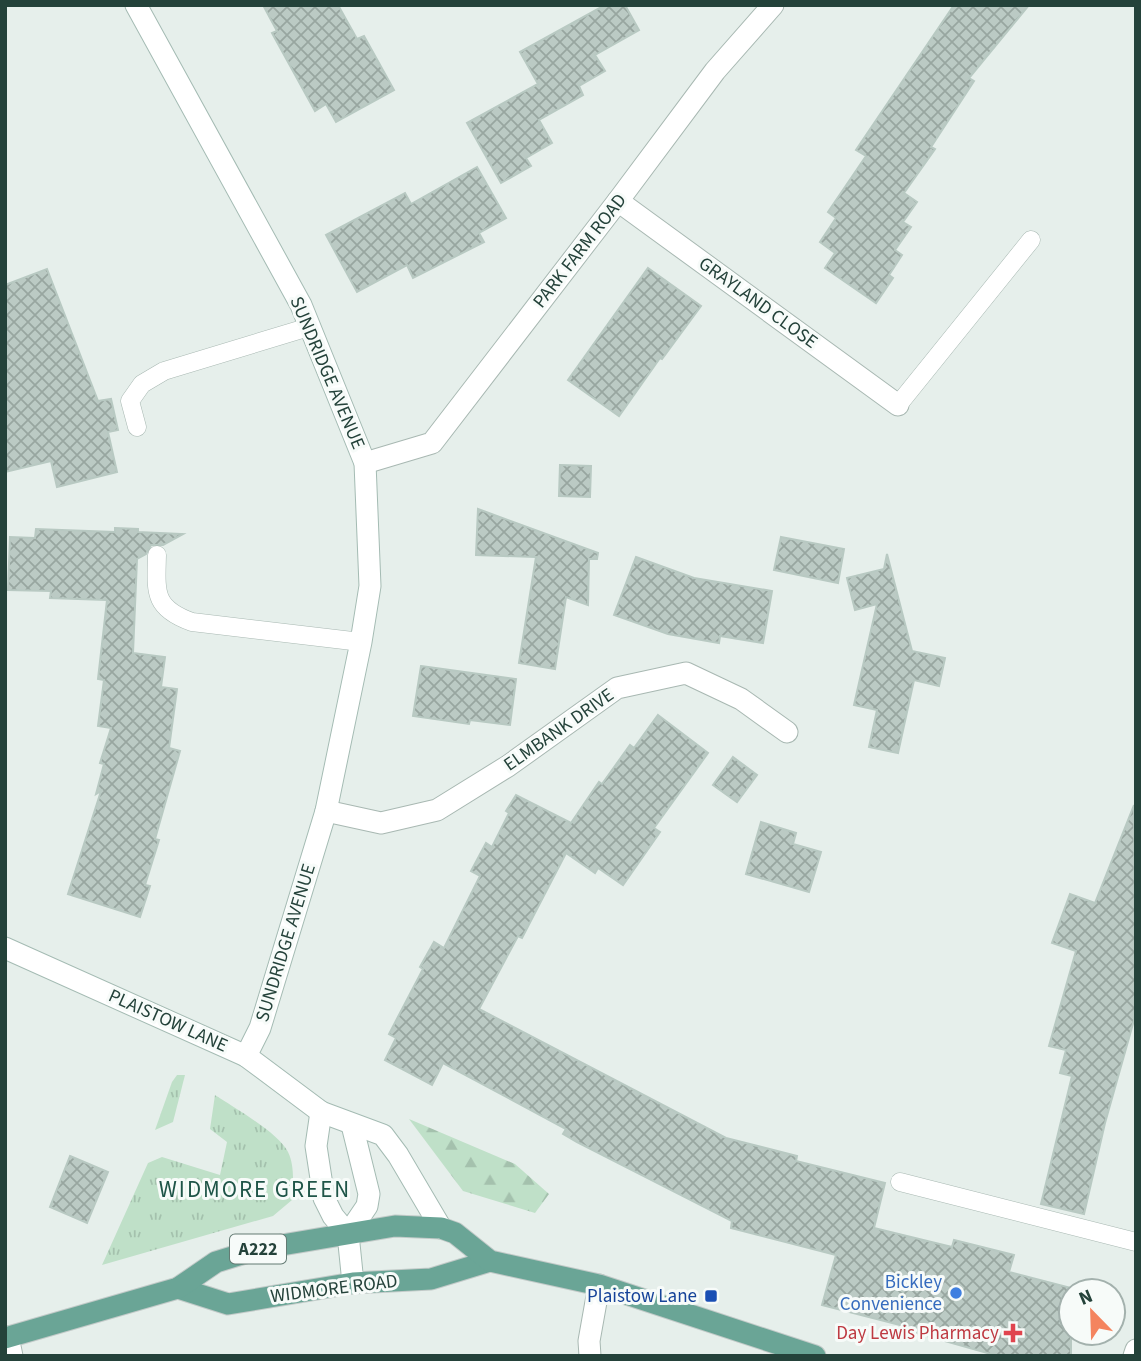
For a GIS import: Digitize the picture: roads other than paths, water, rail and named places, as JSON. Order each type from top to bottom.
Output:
[{"type":"main road","name":"WIDMORE ROAD","points":[[8,1344],[178,1288],[216,1262],[258,1249],[395,1226],[441,1228],[455,1233],[490,1261],[599,1285],[815,1356]]},
{"type":"main road","name":"WIDMORE ROAD","points":[[178,1288],[228,1304],[353,1283],[432,1279],[490,1261]]},
{"type":"street","name":"SUNDRIDGE AVENUE","points":[[136,5],[301,305],[365,463],[370,586],[361,642],[326,811],[260,1028],[246,1056]]},
{"type":"street","name":"PARK FARM ROAD","points":[[365,463],[432,443],[715,71],[773,5]]},
{"type":"street","name":"GRAYLAND CLOSE","points":[[618,201],[898,405]]},
{"type":"street","name":"ELMBANK DRIVE","points":[[326,811],[381,824],[437,810],[508,766],[617,688],[687,673],[741,699],[787,732]]},
{"type":"street","name":"PLAISTOW LANE","points":[[5,948],[246,1056],[321,1112],[383,1135],[398,1155],[441,1228]]},
{"type":"street","points":[[321,1112],[316,1146],[324,1198],[332,1216],[348,1234],[353,1283]]},
{"type":"street","points":[[348,1234],[367,1206],[369,1194],[352,1125]]},
{"type":"street","points":[[590,1356],[589,1340],[599,1285]]},
{"type":"street","points":[[1134,1356],[1136,1350]]},
{"type":"lane","points":[[898,405],[1031,240]]},
{"type":"lane","points":[[136,427],[130,401],[142,384],[153,377],[164,371],[309,327]]},
{"type":"lane","points":[[157,555],[159,598],[163,607],[180,618],[192,622],[361,642]]},
{"type":"lane","points":[[900,1182],[1136,1242]]},
{"type":"place","name":"Bickley Convenience","points":[[956,1293]]},
{"type":"place","name":"Plaistow Lane","points":[[711,1296]]},
{"type":"place","name":"Day Lewis Pharmacy","points":[[1013,1333]]},
{"type":"district","name":"WIDMORE GREEN","points":[[255,1189]]}]
